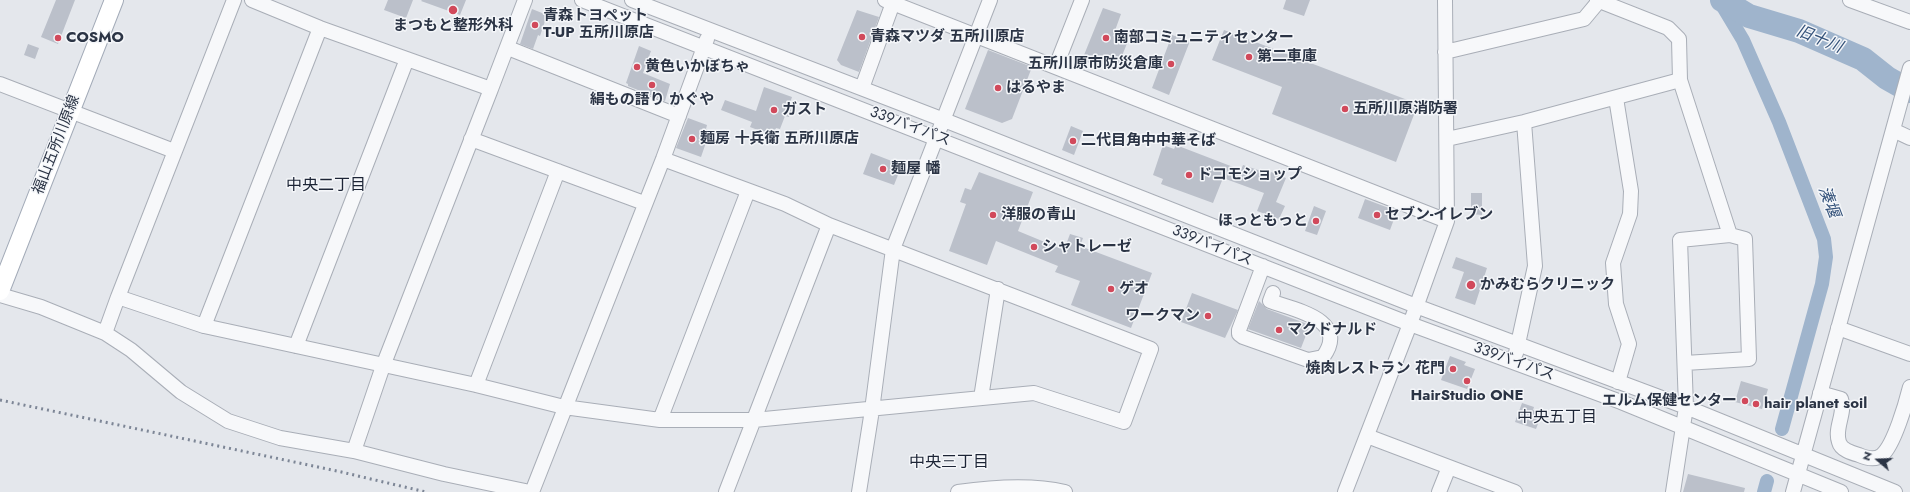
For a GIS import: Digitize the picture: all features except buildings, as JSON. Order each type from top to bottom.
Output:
[{"type":"main road","name":"福山五所川原線","points":[[0,290],[114,0]]},
{"type":"street","points":[[105,333],[174,151],[234,0]]},
{"type":"street","points":[[252,0],[320,28],[491,89]]},
{"type":"street","points":[[354,451],[383,366],[508,48],[524,0]]},
{"type":"street","name":"339バイパス","points":[[582,0],[603,4],[704,48],[1410,324],[1683,427],[1841,492]]},
{"type":"street","points":[[632,0],[944,120],[1416,306],[1686,407],[1895,492]]},
{"type":"street","points":[[859,492],[872,410],[893,249],[990,0]]},
{"type":"street","points":[[1056,66],[1082,0]]},
{"type":"street","points":[[1345,492],[1410,324],[1447,220],[1445,0]]},
{"type":"street","points":[[1445,52],[1584,19],[1598,0],[1668,28],[1679,39],[1680,80],[1730,235]]},
{"type":"street","points":[[1850,0],[1870,4],[1910,22]]},
{"type":"street","points":[[862,88],[891,1],[1447,220]]},
{"type":"street","points":[[204,326],[320,28]]},
{"type":"street","points":[[0,295],[48,310],[105,333],[131,350],[180,392],[228,421],[280,438],[354,451],[444,474],[531,492],[644,203],[663,159],[710,31]]},
{"type":"street","points":[[508,48],[679,116]]},
{"type":"street","points":[[296,346],[407,59]]},
{"type":"street","points":[[1793,492],[1910,68]]},
{"type":"street","points":[[1447,139],[1524,122],[1680,80]]},
{"type":"street","points":[[0,84],[174,151]]},
{"type":"street","points":[[1616,98],[1631,191],[1630,214],[1613,263],[1616,304],[1629,344],[1618,382]]},
{"type":"street","points":[[1513,362],[1519,344],[1535,266],[1524,122]]},
{"type":"street","points":[[1893,130],[1910,138]]},
{"type":"street","points":[[471,139],[644,203]]},
{"type":"street","points":[[118,297],[204,326],[476,385],[564,407],[660,420],[754,420],[807,414],[872,410],[1034,393],[1124,422],[1151,349],[829,225],[785,204],[663,159]]},
{"type":"street","points":[[476,385],[558,170]]},
{"type":"street","points":[[660,420],[748,191]]},
{"type":"street","points":[[726,492],[829,225]]},
{"type":"street","points":[[1673,492],[1686,407],[1680,240],[1730,235],[1745,240],[1749,359],[1685,363]]},
{"type":"street","points":[[1263,266],[1239,330],[1239,334],[1243,337],[1308,360],[1323,356],[1329,348],[1331,336],[1327,327],[1316,318],[1270,301],[1273,292]]},
{"type":"street","points":[[981,398],[998,289]]},
{"type":"street","points":[[1838,328],[1910,354]]},
{"type":"street","points":[[1820,393],[1841,399],[1842,404],[1838,431],[1839,443],[1847,451],[1872,459],[1882,456],[1889,445],[1905,405],[1910,387]]},
{"type":"street","points":[[1367,436],[1515,492]]},
{"type":"street","points":[[1439,492],[1449,467]]},
{"type":"street","points":[[958,492],[992,488],[1039,488],[1065,492]]},
{"type":"waterway","name":"湊堰","points":[[1719,0],[1743,40],[1779,122],[1824,239],[1826,257],[1822,284],[1782,429]]},
{"type":"waterway","name":"旧十川","points":[[1722,0],[1749,16],[1799,31],[1863,59],[1887,78],[1910,91]]},
{"type":"waterway","name":"湊堰","points":[[1764,492],[1767,481]]},
{"type":"railway","points":[[0,400],[337,471],[426,492]]},
{"type":"place","name":"まつもと整形外科","points":[[453,10]]},
{"type":"place","name":"青森トヨペット T-UP 五所川原店","points":[[535,25]]},
{"type":"place","name":"青森マツダ 五所川原店","points":[[862,37]]},
{"type":"place","name":"COSMO","points":[[58,38]]},
{"type":"place","name":"南部コミュニティセンター","points":[[1106,38]]},
{"type":"place","name":"第二車庫","points":[[1249,57]]},
{"type":"place","name":"五所川原市防災倉庫","points":[[1171,64]]},
{"type":"place","name":"黄色いかぼちゃ","points":[[637,67]]},
{"type":"place","name":"絹もの語り かぐや","points":[[652,85]]},
{"type":"place","name":"はるやま","points":[[998,88]]},
{"type":"place","name":"五所川原消防署","points":[[1345,109]]},
{"type":"place","name":"ガスト","points":[[774,110]]},
{"type":"place","name":"麺房 十兵衛 五所川原店","points":[[692,139]]},
{"type":"place","name":"二代目角中中華そば","points":[[1073,141]]},
{"type":"place","name":"麺屋 幡","points":[[883,169]]},
{"type":"place","name":"ドコモショップ","points":[[1189,175]]},
{"type":"place","name":"洋服の青山","points":[[993,215]]},
{"type":"place","name":"セブン-イレブン","points":[[1377,215]]},
{"type":"place","name":"ほっともっと","points":[[1316,221]]},
{"type":"place","name":"シャトレーゼ","points":[[1034,247]]},
{"type":"place","name":"かみむらクリニック","points":[[1471,285]]},
{"type":"place","name":"ゲオ","points":[[1111,289]]},
{"type":"place","name":"ワークマン","points":[[1208,316]]},
{"type":"place","name":"マクドナルド","points":[[1279,330]]},
{"type":"place","name":"焼肉レストラン 花門","points":[[1453,369]]},
{"type":"place","name":"HairStudio ONE","points":[[1467,381]]},
{"type":"place","name":"エルム保健センター","points":[[1745,401]]},
{"type":"place","name":"hair planet soil","points":[[1756,404]]},
{"type":"district","name":"中央二丁目","points":[[326,186]]},
{"type":"district","name":"中央五丁目","points":[[1557,418]]},
{"type":"district","name":"中央三丁目","points":[[949,463]]}]
